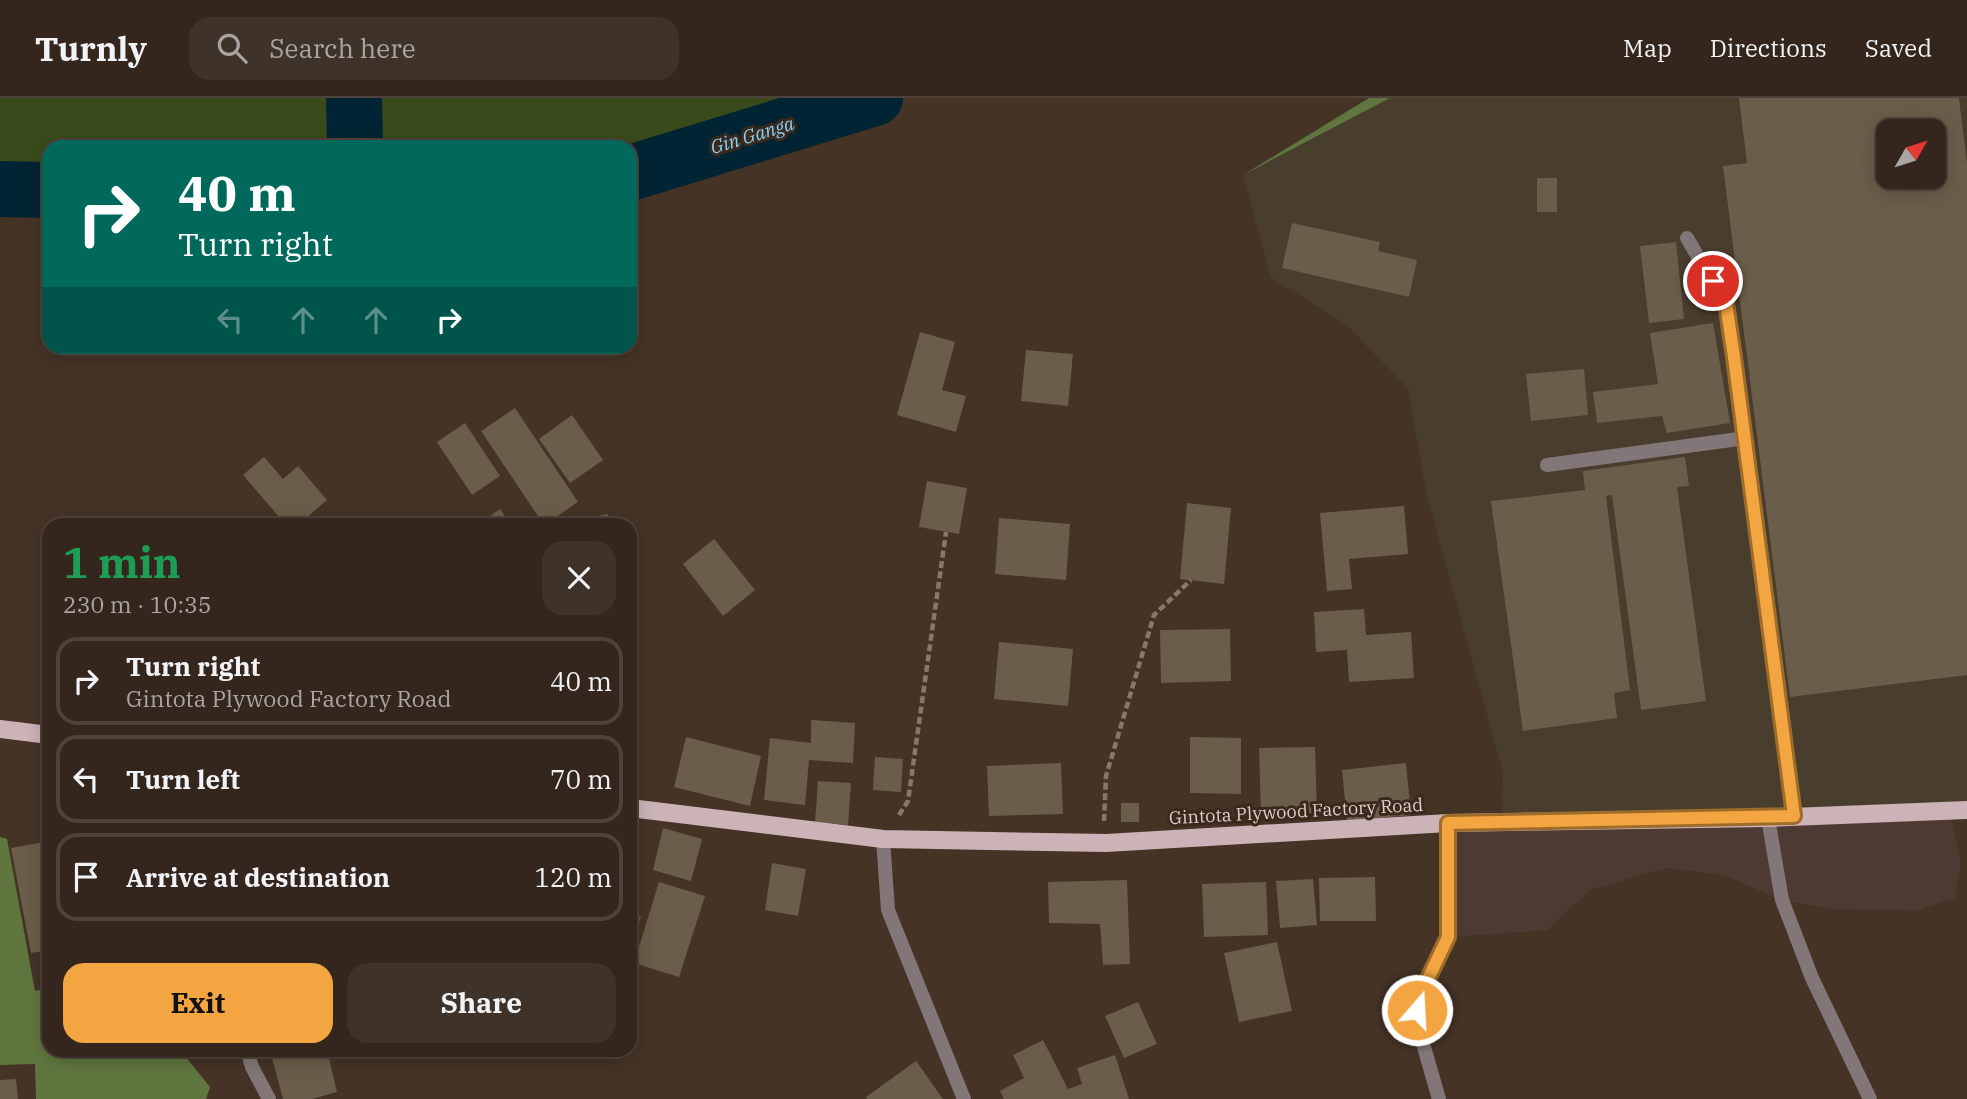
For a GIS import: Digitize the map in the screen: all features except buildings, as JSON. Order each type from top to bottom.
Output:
[{"type":"main road","points":[[0,729],[42,734]]},
{"type":"main road","name":"Gintota Plywood Factory Road","points":[[637,809],[883,839],[1106,843],[1448,823],[1768,818],[1967,810]]},
{"type":"street","points":[[1687,238],[1726,303],[1794,816]]},
{"type":"street","points":[[1547,465],[1746,438]]},
{"type":"street","points":[[1768,818],[1782,900],[1812,978],[1870,1099]]},
{"type":"street","points":[[1439,1099],[1422,1040],[1417,1010],[1427,981],[1448,937],[1448,823]]},
{"type":"street","points":[[883,839],[888,910],[964,1099]]},
{"type":"street","points":[[249,1057],[269,1099]]},
{"type":"path","points":[[883,839],[908,801],[946,532]]},
{"type":"path","points":[[1106,843],[1106,776],[1154,615],[1191,580]]},
{"type":"shaded area","points":[[1390,98],[1967,98],[1967,810],[1501,821],[1503,773],[1426,492],[1408,388],[1344,323],[1271,278],[1243,175]]},
{"type":"shaded area","points":[[1950,810],[1961,863],[1955,898],[1918,910],[1829,909],[1782,900],[1724,875],[1666,868],[1590,890],[1547,930],[1448,937],[1448,823]]},
{"type":"green space","points":[[0,98],[875,98],[637,171],[637,140],[42,140],[42,190],[0,189]]},
{"type":"green space","points":[[1369,98],[1390,98],[1243,175]]},
{"type":"green space","points":[[0,837],[7,839],[35,991],[42,990],[42,1057],[186,1057],[210,1087],[206,1099],[36,1099],[35,1064],[0,1065]]},
{"type":"waterway","points":[[354,98],[355,140]]},
{"type":"waterway","name":"Gin Ganga","points":[[637,171],[875,98]]},
{"type":"waterway","name":"Gin Ganga","points":[[0,189],[42,190]]},
{"type":"route","points":[[1417,1010],[1427,981],[1448,937],[1448,823],[1794,816],[1726,303],[1713,281]]}]
